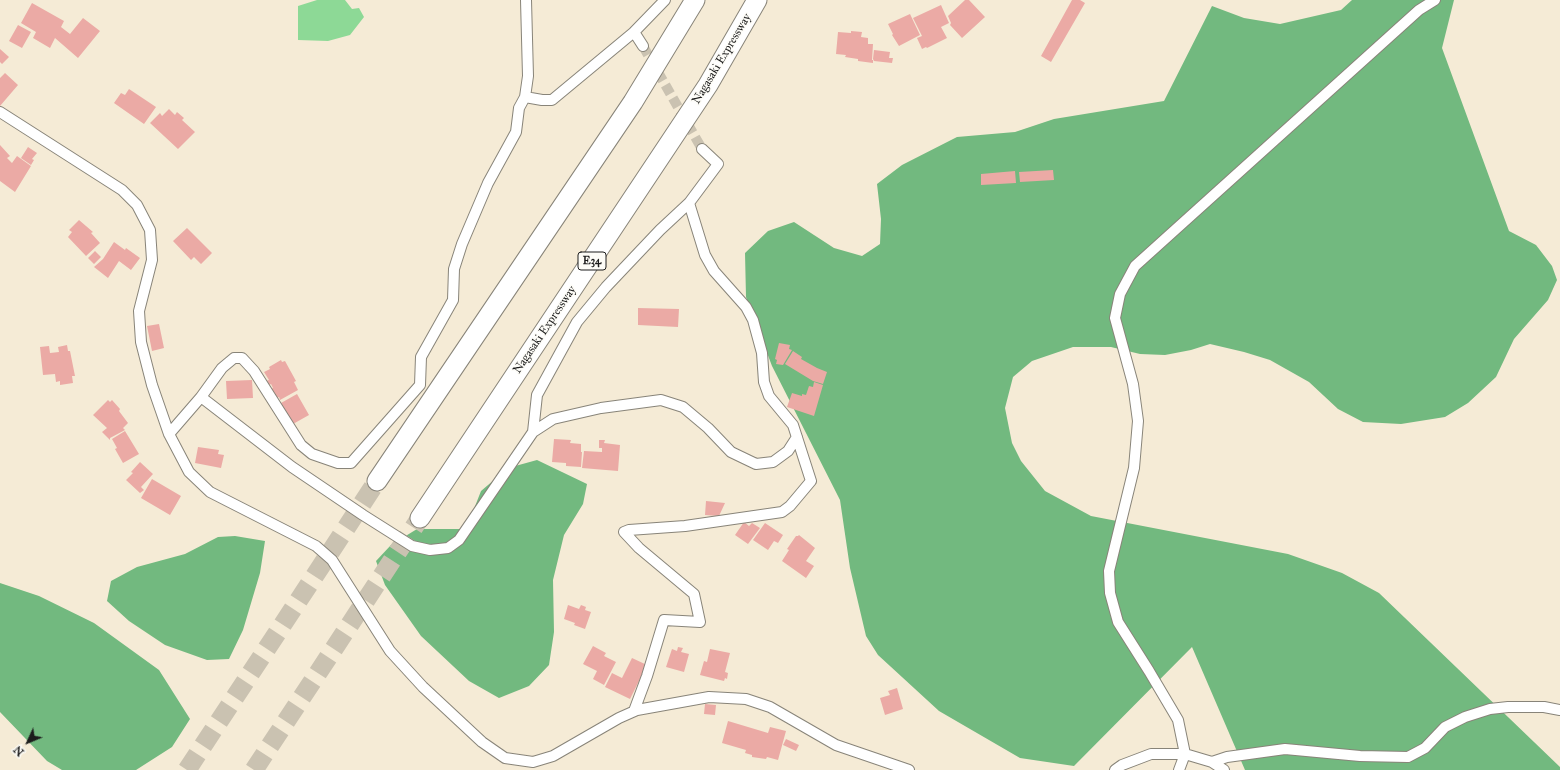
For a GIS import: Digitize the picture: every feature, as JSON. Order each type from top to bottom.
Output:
[{"type":"highway","points":[[377,481],[634,102],[695,0]]},
{"type":"highway","name":"Nagasaki Expressway","points":[[420,518],[708,86],[758,0]]},
{"type":"street","points":[[169,434],[187,415],[222,368],[234,358],[242,358],[254,371],[301,445],[312,454],[338,463],[351,463],[420,385],[421,357],[453,300],[454,269],[462,244],[488,183],[516,132],[519,108],[525,97],[528,76],[526,0]]},
{"type":"street","points":[[525,97],[552,100],[634,32],[665,0]]},
{"type":"street","points":[[1179,770],[1185,754],[1178,720],[1118,622],[1110,593],[1109,571],[1134,468],[1138,421],[1133,384],[1115,318],[1120,294],[1135,266],[1419,10],[1435,0]]},
{"type":"street","points":[[634,32],[643,46]]},
{"type":"street","points":[[0,112],[122,190],[137,205],[150,230],[152,260],[139,311],[141,342],[152,385],[169,434],[189,472],[210,492],[316,546],[332,560],[390,651],[423,687],[482,742],[505,758],[533,762],[553,756],[634,711],[679,701],[709,697],[746,699],[770,707],[836,745],[909,770]]},
{"type":"street","points":[[533,432],[537,395],[577,322],[606,287],[660,230],[689,203],[718,164],[702,149]]},
{"type":"street","points":[[634,711],[647,676],[664,620],[700,622],[694,594],[639,548],[624,532],[629,530],[684,526],[782,512],[790,506],[811,481],[793,425],[768,396],[764,382],[762,353],[753,320],[746,308],[714,271],[705,255],[689,203]]},
{"type":"street","points":[[201,397],[292,467],[363,515],[412,546],[430,550],[448,548],[459,540],[533,432],[553,419],[601,408],[661,400],[684,407],[708,428],[731,452],[756,464],[773,462],[788,451],[797,437]]},
{"type":"street","points":[[1212,762],[1227,757],[1285,749],[1360,756],[1408,757],[1425,748],[1445,726],[1465,717],[1490,709],[1508,707],[1544,707],[1560,710]]},
{"type":"street","points":[[1115,770],[1122,765],[1151,754],[1185,754],[1212,762],[1224,770]]},
{"type":"green space","points":[[317,0],[345,0],[352,9],[359,8],[364,17],[350,35],[328,41],[298,40],[298,6]]},
{"type":"green space","points":[[1352,0],[1454,0],[1442,48],[1509,231],[1536,245],[1552,266],[1557,280],[1548,300],[1514,339],[1496,377],[1468,403],[1445,417],[1401,424],[1363,422],[1338,409],[1309,382],[1270,360],[1244,352],[1210,344],[1191,350],[1165,355],[1140,354],[1111,347],[1073,347],[1032,361],[1013,377],[1005,408],[1012,443],[1021,461],[1045,491],[1091,516],[1288,554],[1342,573],[1379,593],[1560,767],[1560,770],[1245,770],[1192,647],[1074,766],[1020,758],[939,711],[878,655],[866,636],[850,568],[840,500],[772,366],[746,297],[745,253],[768,231],[794,222],[834,248],[862,256],[880,244],[881,219],[877,184],[902,165],[957,137],[1015,132],[1054,119],[1164,101],[1212,6],[1244,18],[1280,24],[1341,10]]},
{"type":"green space","points":[[537,460],[587,484],[583,504],[564,535],[553,580],[554,632],[549,665],[529,686],[499,698],[469,681],[421,636],[385,585],[376,561],[391,545],[417,529],[463,529],[472,514],[481,491],[508,468]]},
{"type":"green space","points":[[235,536],[265,541],[260,573],[243,630],[229,659],[207,660],[165,645],[129,621],[107,601],[111,581],[137,567],[185,554],[218,537]]},
{"type":"green space","points":[[0,583],[39,596],[94,623],[159,670],[190,719],[172,747],[136,770],[62,770],[47,761],[0,712]]},
{"type":"building","points":[[965,0],[969,0],[985,17],[962,38],[950,25],[951,23],[948,16]]},
{"type":"building","points":[[1072,0],[1080,0],[1085,3],[1051,62],[1041,56]]},
{"type":"building","points":[[32,3],[64,21],[61,27],[70,34],[83,18],[100,31],[78,58],[55,38],[50,48],[33,38],[36,32],[21,23]]},
{"type":"building","points":[[941,5],[949,23],[941,27],[947,38],[922,49],[917,38],[922,36],[913,18]]},
{"type":"building","points":[[910,14],[920,35],[899,46],[892,35],[893,34],[888,24]]},
{"type":"building","points":[[18,25],[31,32],[22,48],[9,41]]},
{"type":"building","points":[[851,31],[862,32],[861,37],[868,38],[868,44],[873,44],[873,63],[858,61],[858,59],[845,57],[846,55],[836,54],[838,32],[851,33]]},
{"type":"building","points":[[0,49],[9,57],[2,64],[0,62]]},
{"type":"building","points":[[874,50],[890,52],[889,58],[893,58],[892,63],[874,61]]},
{"type":"building","points":[[5,73],[18,85],[0,106],[0,78]]},
{"type":"building","points":[[129,89],[156,107],[144,124],[114,103],[121,93],[125,95]]},
{"type":"building","points":[[169,109],[175,115],[177,112],[184,118],[182,120],[195,132],[178,149],[150,123],[160,113],[162,116]]},
{"type":"building","points":[[0,145],[10,156],[7,158],[12,163],[17,156],[31,166],[15,192],[0,181]]},
{"type":"building","points":[[28,147],[37,153],[32,159],[34,160],[31,165],[21,158]]},
{"type":"building","points":[[1053,170],[1054,180],[1020,182],[1019,172]]},
{"type":"building","points":[[1015,171],[1016,183],[981,185],[981,174]]},
{"type":"building","points":[[79,220],[93,232],[91,233],[100,243],[86,256],[68,237],[72,232],[69,230]]},
{"type":"building","points":[[187,228],[212,253],[201,264],[194,257],[191,260],[173,241]]},
{"type":"building","points":[[114,242],[140,258],[131,270],[119,261],[108,278],[94,267],[103,259]]},
{"type":"building","points":[[95,251],[101,257],[94,264],[88,258]]},
{"type":"building","points":[[638,308],[679,309],[678,327],[638,325]]},
{"type":"building","points":[[159,324],[164,348],[152,351],[147,326]]},
{"type":"building","points":[[779,343],[790,345],[789,349],[792,350],[783,365],[776,364],[777,360],[775,359]]},
{"type":"building","points":[[67,345],[68,351],[70,351],[75,376],[72,376],[73,383],[60,385],[60,381],[56,382],[55,374],[43,375],[40,347],[49,346],[50,353],[59,352],[58,347]]},
{"type":"building","points":[[793,351],[802,357],[801,359],[827,372],[823,384],[813,381],[785,364]]},
{"type":"building","points":[[281,360],[282,362],[285,361],[296,381],[294,382],[298,390],[280,400],[271,389],[273,388],[271,384],[269,385],[266,381],[269,380],[264,372],[270,369],[269,367]]},
{"type":"building","points":[[252,380],[253,398],[227,399],[226,381]]},
{"type":"building","points":[[814,382],[823,385],[814,416],[787,407],[792,393],[802,396],[802,394],[806,395],[809,386],[813,387]]},
{"type":"building","points":[[297,394],[309,415],[293,424],[281,403]]},
{"type":"building","points":[[108,400],[110,402],[112,400],[120,409],[119,411],[128,423],[123,428],[125,430],[110,438],[110,440],[102,432],[107,428],[93,415]]},
{"type":"building","points":[[125,431],[139,454],[123,463],[115,449],[117,448],[112,439]]},
{"type":"building","points":[[554,439],[571,440],[570,443],[581,444],[581,467],[566,466],[566,463],[552,462]]},
{"type":"building","points":[[599,440],[605,440],[604,443],[620,445],[618,471],[582,468],[584,451],[602,452],[602,448],[599,448]]},
{"type":"building","points":[[198,447],[219,450],[218,454],[224,455],[221,468],[195,463]]},
{"type":"building","points":[[140,462],[153,474],[141,487],[144,490],[140,493],[126,480],[133,473],[131,472]]},
{"type":"building","points":[[152,479],[181,496],[170,515],[141,498]]},
{"type":"building","points":[[706,501],[725,503],[719,516],[705,515]]},
{"type":"building","points":[[744,522],[749,526],[752,523],[760,528],[748,544],[735,535]]},
{"type":"building","points":[[765,523],[783,535],[778,543],[774,541],[768,550],[753,540]]},
{"type":"building","points":[[799,535],[815,548],[806,561],[814,566],[806,578],[782,561],[789,550],[787,549],[796,536]]},
{"type":"building","points":[[568,605],[579,609],[581,605],[586,607],[585,610],[591,612],[585,629],[564,619]]},
{"type":"building","points":[[593,646],[606,653],[604,656],[616,662],[604,685],[593,679],[597,671],[583,664]]},
{"type":"building","points":[[678,647],[683,648],[681,652],[689,654],[684,672],[666,667],[672,649],[677,651]]},
{"type":"building","points":[[710,649],[730,653],[725,672],[728,673],[727,679],[725,678],[724,681],[700,675],[704,661],[707,662]]},
{"type":"building","points":[[632,658],[647,665],[630,699],[605,687],[612,673],[622,678]]},
{"type":"building","points":[[897,688],[903,709],[885,715],[880,698],[890,695],[888,691]]},
{"type":"building","points":[[705,704],[716,705],[715,715],[704,714]]},
{"type":"building","points":[[728,721],[768,733],[770,727],[786,731],[778,760],[767,757],[766,759],[752,757],[752,755],[745,753],[746,750],[722,743]]},
{"type":"building","points":[[786,739],[799,745],[796,751],[783,745]]},
{"type":"tunnel","points":[[643,46],[702,149]]},
{"type":"tunnel","points":[[187,770],[377,481]]},
{"type":"tunnel","points":[[254,770],[420,518]]}]
